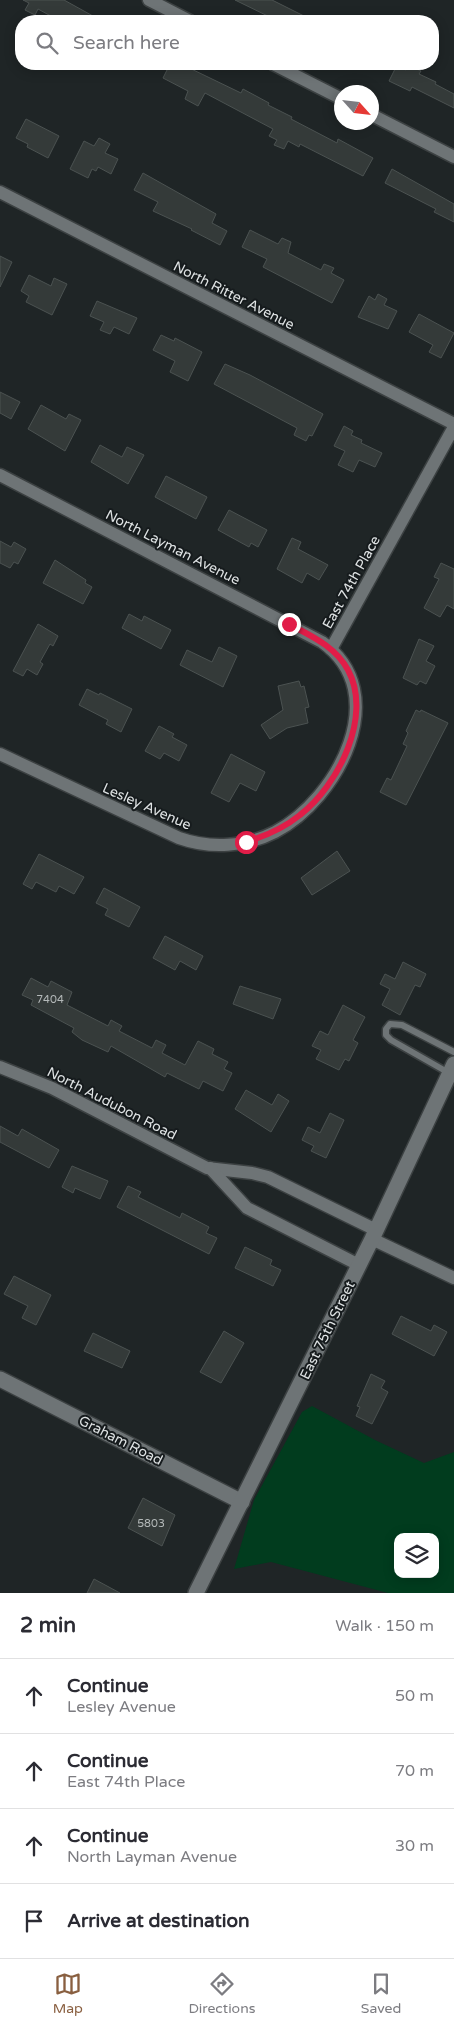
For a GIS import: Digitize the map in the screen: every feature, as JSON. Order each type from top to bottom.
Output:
[{"type":"street","points":[[149,0],[178,15]]},
{"type":"street","points":[[285,70],[334,95]]},
{"type":"street","points":[[379,119],[454,157]]},
{"type":"street","name":"North Ritter Avenue","points":[[0,192],[454,426]]},
{"type":"street","name":"East 74th Place","points":[[329,782],[349,743],[357,714],[352,681],[348,670],[331,649],[454,426]]},
{"type":"street","name":"North Layman Avenue","points":[[0,475],[297,628],[331,649]]},
{"type":"street","name":"Lesley Avenue","points":[[0,754],[168,834],[209,845],[246,842],[275,832],[301,815],[329,782]]},
{"type":"street","name":"North Audubon Road","points":[[0,1067],[52,1088],[210,1168],[268,1177],[454,1278]]},
{"type":"street","name":"East 75th Street","points":[[196,1593],[374,1235],[452,1069]]},
{"type":"street","name":"North Audubon Road","points":[[210,1168],[247,1208],[359,1265]]},
{"type":"street","name":"Graham Road","points":[[0,1379],[242,1502]]},
{"type":"lane","points":[[452,1069],[391,1040],[386,1035],[386,1029],[390,1024],[402,1025],[454,1052]]},
{"type":"green space","points":[[312,1406],[375,1440],[424,1463],[454,1452],[454,1593],[388,1593],[271,1562],[234,1569],[254,1500],[302,1412]]},
{"type":"building","points":[[23,0],[64,0],[91,15],[49,15],[38,9],[35,15],[25,10],[29,3]]},
{"type":"building","points":[[235,0],[272,0],[302,15],[266,15]]},
{"type":"building","points":[[167,70],[193,70],[241,93],[243,89],[292,117],[291,119],[337,143],[338,139],[373,158],[363,176],[300,144],[299,147],[288,141],[284,149],[274,145],[277,140],[269,136],[273,129],[205,93],[198,106],[185,99],[188,91],[163,78]]},
{"type":"building","points":[[394,70],[419,70],[421,71],[419,74],[454,94],[454,108],[412,87],[410,91],[389,81]]},
{"type":"building","points":[[26,119],[59,136],[48,158],[27,147],[28,144],[16,138]]},
{"type":"building","points":[[99,138],[110,144],[105,153],[118,159],[111,174],[98,167],[96,171],[92,169],[88,178],[70,169],[84,141],[94,146]]},
{"type":"building","points":[[392,169],[454,204],[454,222],[434,212],[436,209],[385,183]]},
{"type":"building","points":[[143,173],[216,214],[212,223],[227,231],[220,245],[192,229],[153,211],[158,202],[134,190]]},
{"type":"building","points":[[250,230],[278,244],[282,238],[291,242],[288,253],[321,270],[324,264],[334,268],[331,273],[344,280],[332,303],[263,267],[267,259],[242,247]]},
{"type":"building","points":[[0,256],[12,262],[0,287]]},
{"type":"building","points":[[29,275],[51,286],[54,278],[67,284],[52,315],[26,302],[29,296],[21,291]]},
{"type":"building","points":[[378,294],[387,299],[384,305],[397,311],[388,329],[358,317],[369,296],[375,300]]},
{"type":"building","points":[[97,301],[137,318],[129,334],[114,327],[110,334],[100,330],[104,322],[90,316]]},
{"type":"building","points":[[419,314],[454,333],[441,358],[429,352],[433,345],[409,332]]},
{"type":"building","points":[[161,335],[174,341],[175,338],[202,352],[188,381],[170,372],[175,361],[153,350]]},
{"type":"building","points":[[225,364],[250,375],[323,414],[312,436],[309,435],[306,441],[294,435],[297,428],[214,384]]},
{"type":"building","points":[[0,392],[20,402],[11,419],[0,413]]},
{"type":"building","points":[[41,405],[66,419],[69,414],[81,420],[65,451],[28,429]]},
{"type":"building","points":[[344,426],[353,431],[351,435],[362,440],[361,443],[382,453],[375,467],[359,460],[353,472],[338,465],[345,451],[334,446]]},
{"type":"building","points":[[100,445],[122,457],[127,447],[144,455],[128,484],[91,462]]},
{"type":"building","points":[[166,476],[207,497],[196,519],[155,497]]},
{"type":"building","points":[[229,510],[267,530],[258,547],[251,543],[249,547],[218,530]]},
{"type":"building","points":[[292,538],[301,542],[298,549],[328,565],[319,580],[307,573],[302,583],[277,569]]},
{"type":"building","points":[[0,541],[11,547],[14,542],[26,549],[18,564],[14,562],[10,568],[0,563]]},
{"type":"building","points":[[55,560],[86,580],[85,583],[92,587],[83,604],[43,583]]},
{"type":"building","points":[[441,563],[454,569],[454,609],[447,605],[440,617],[424,608],[439,579],[434,577]]},
{"type":"building","points":[[129,614],[142,621],[144,616],[171,630],[161,649],[122,628]]},
{"type":"building","points":[[38,624],[58,636],[53,646],[50,644],[40,662],[43,664],[37,675],[27,669],[23,676],[13,671]]},
{"type":"building","points":[[419,639],[434,646],[426,661],[435,666],[426,684],[420,681],[417,685],[403,678]]},
{"type":"building","points":[[219,647],[237,656],[223,687],[180,665],[187,650],[212,662]]},
{"type":"building","points":[[299,681],[301,687],[304,686],[309,707],[305,708],[308,723],[287,728],[270,739],[261,725],[283,710],[278,686]]},
{"type":"building","points":[[87,689],[99,695],[100,693],[132,709],[121,732],[106,724],[108,720],[79,705]]},
{"type":"building","points":[[416,710],[420,712],[421,710],[448,723],[406,805],[380,792],[387,778],[391,780],[407,746],[403,744],[408,733],[406,731]]},
{"type":"building","points":[[159,726],[174,734],[172,737],[187,745],[179,761],[164,753],[160,759],[145,751]]},
{"type":"building","points":[[231,754],[265,772],[256,791],[240,783],[229,802],[211,793]]},
{"type":"building","points":[[337,851],[350,871],[312,895],[301,878]]},
{"type":"building","points":[[39,854],[84,877],[74,894],[59,886],[56,892],[36,882],[32,889],[23,884]]},
{"type":"building","points":[[104,888],[140,907],[129,927],[105,915],[108,909],[96,903]]},
{"type":"building","points":[[165,936],[203,956],[196,970],[180,961],[175,970],[153,958]]},
{"type":"building","points":[[403,962],[426,974],[420,987],[415,985],[400,1015],[382,1005],[390,989],[380,984],[385,974],[395,979]]},
{"type":"building","points":[[31,978],[48,987],[51,981],[72,992],[67,1005],[108,1026],[111,1020],[122,1026],[119,1031],[152,1048],[156,1040],[166,1045],[162,1053],[185,1065],[198,1041],[214,1049],[212,1054],[228,1062],[224,1069],[232,1073],[223,1091],[203,1081],[199,1089],[167,1073],[165,1077],[111,1046],[108,1052],[82,1040],[72,1032],[74,1028],[31,1005],[33,1000],[22,995]]},
{"type":"building","points":[[240,986],[281,999],[273,1019],[233,1004]]},
{"type":"building","points":[[343,1005],[365,1017],[353,1040],[358,1043],[349,1061],[345,1059],[339,1070],[316,1059],[321,1050],[312,1046],[320,1031],[328,1035]]},
{"type":"building","points":[[246,1090],[272,1105],[278,1094],[289,1101],[271,1132],[235,1109]]},
{"type":"building","points":[[330,1113],[344,1120],[326,1158],[311,1151],[314,1146],[302,1140],[308,1127],[320,1133]]},
{"type":"building","points":[[0,1126],[18,1136],[22,1129],[59,1150],[49,1168],[0,1142]]},
{"type":"building","points":[[72,1166],[108,1181],[100,1199],[75,1188],[73,1193],[62,1187]]},
{"type":"building","points":[[128,1186],[141,1192],[138,1197],[180,1218],[182,1213],[209,1227],[206,1233],[217,1238],[209,1254],[117,1207]]},
{"type":"building","points":[[245,1247],[272,1260],[270,1265],[281,1270],[273,1286],[235,1268]]},
{"type":"building","points":[[14,1276],[51,1295],[36,1325],[22,1318],[28,1306],[4,1294]]},
{"type":"building","points":[[401,1316],[431,1331],[434,1325],[447,1332],[434,1356],[392,1334]]},
{"type":"building","points":[[224,1331],[244,1343],[221,1383],[200,1372]]},
{"type":"building","points":[[93,1333],[130,1351],[122,1368],[84,1351]]},
{"type":"building","points":[[371,1374],[385,1381],[381,1388],[388,1392],[372,1424],[356,1416],[360,1407],[357,1406]]},
{"type":"building","points":[[143,1498],[175,1515],[162,1546],[128,1528]]},
{"type":"building","points":[[94,1579],[120,1593],[87,1593]]},
{"type":"route","points":[[246,842],[275,832],[301,815],[310,806],[329,782],[345,754],[357,714],[355,690],[348,670],[337,654],[322,642],[289,624]]}]
